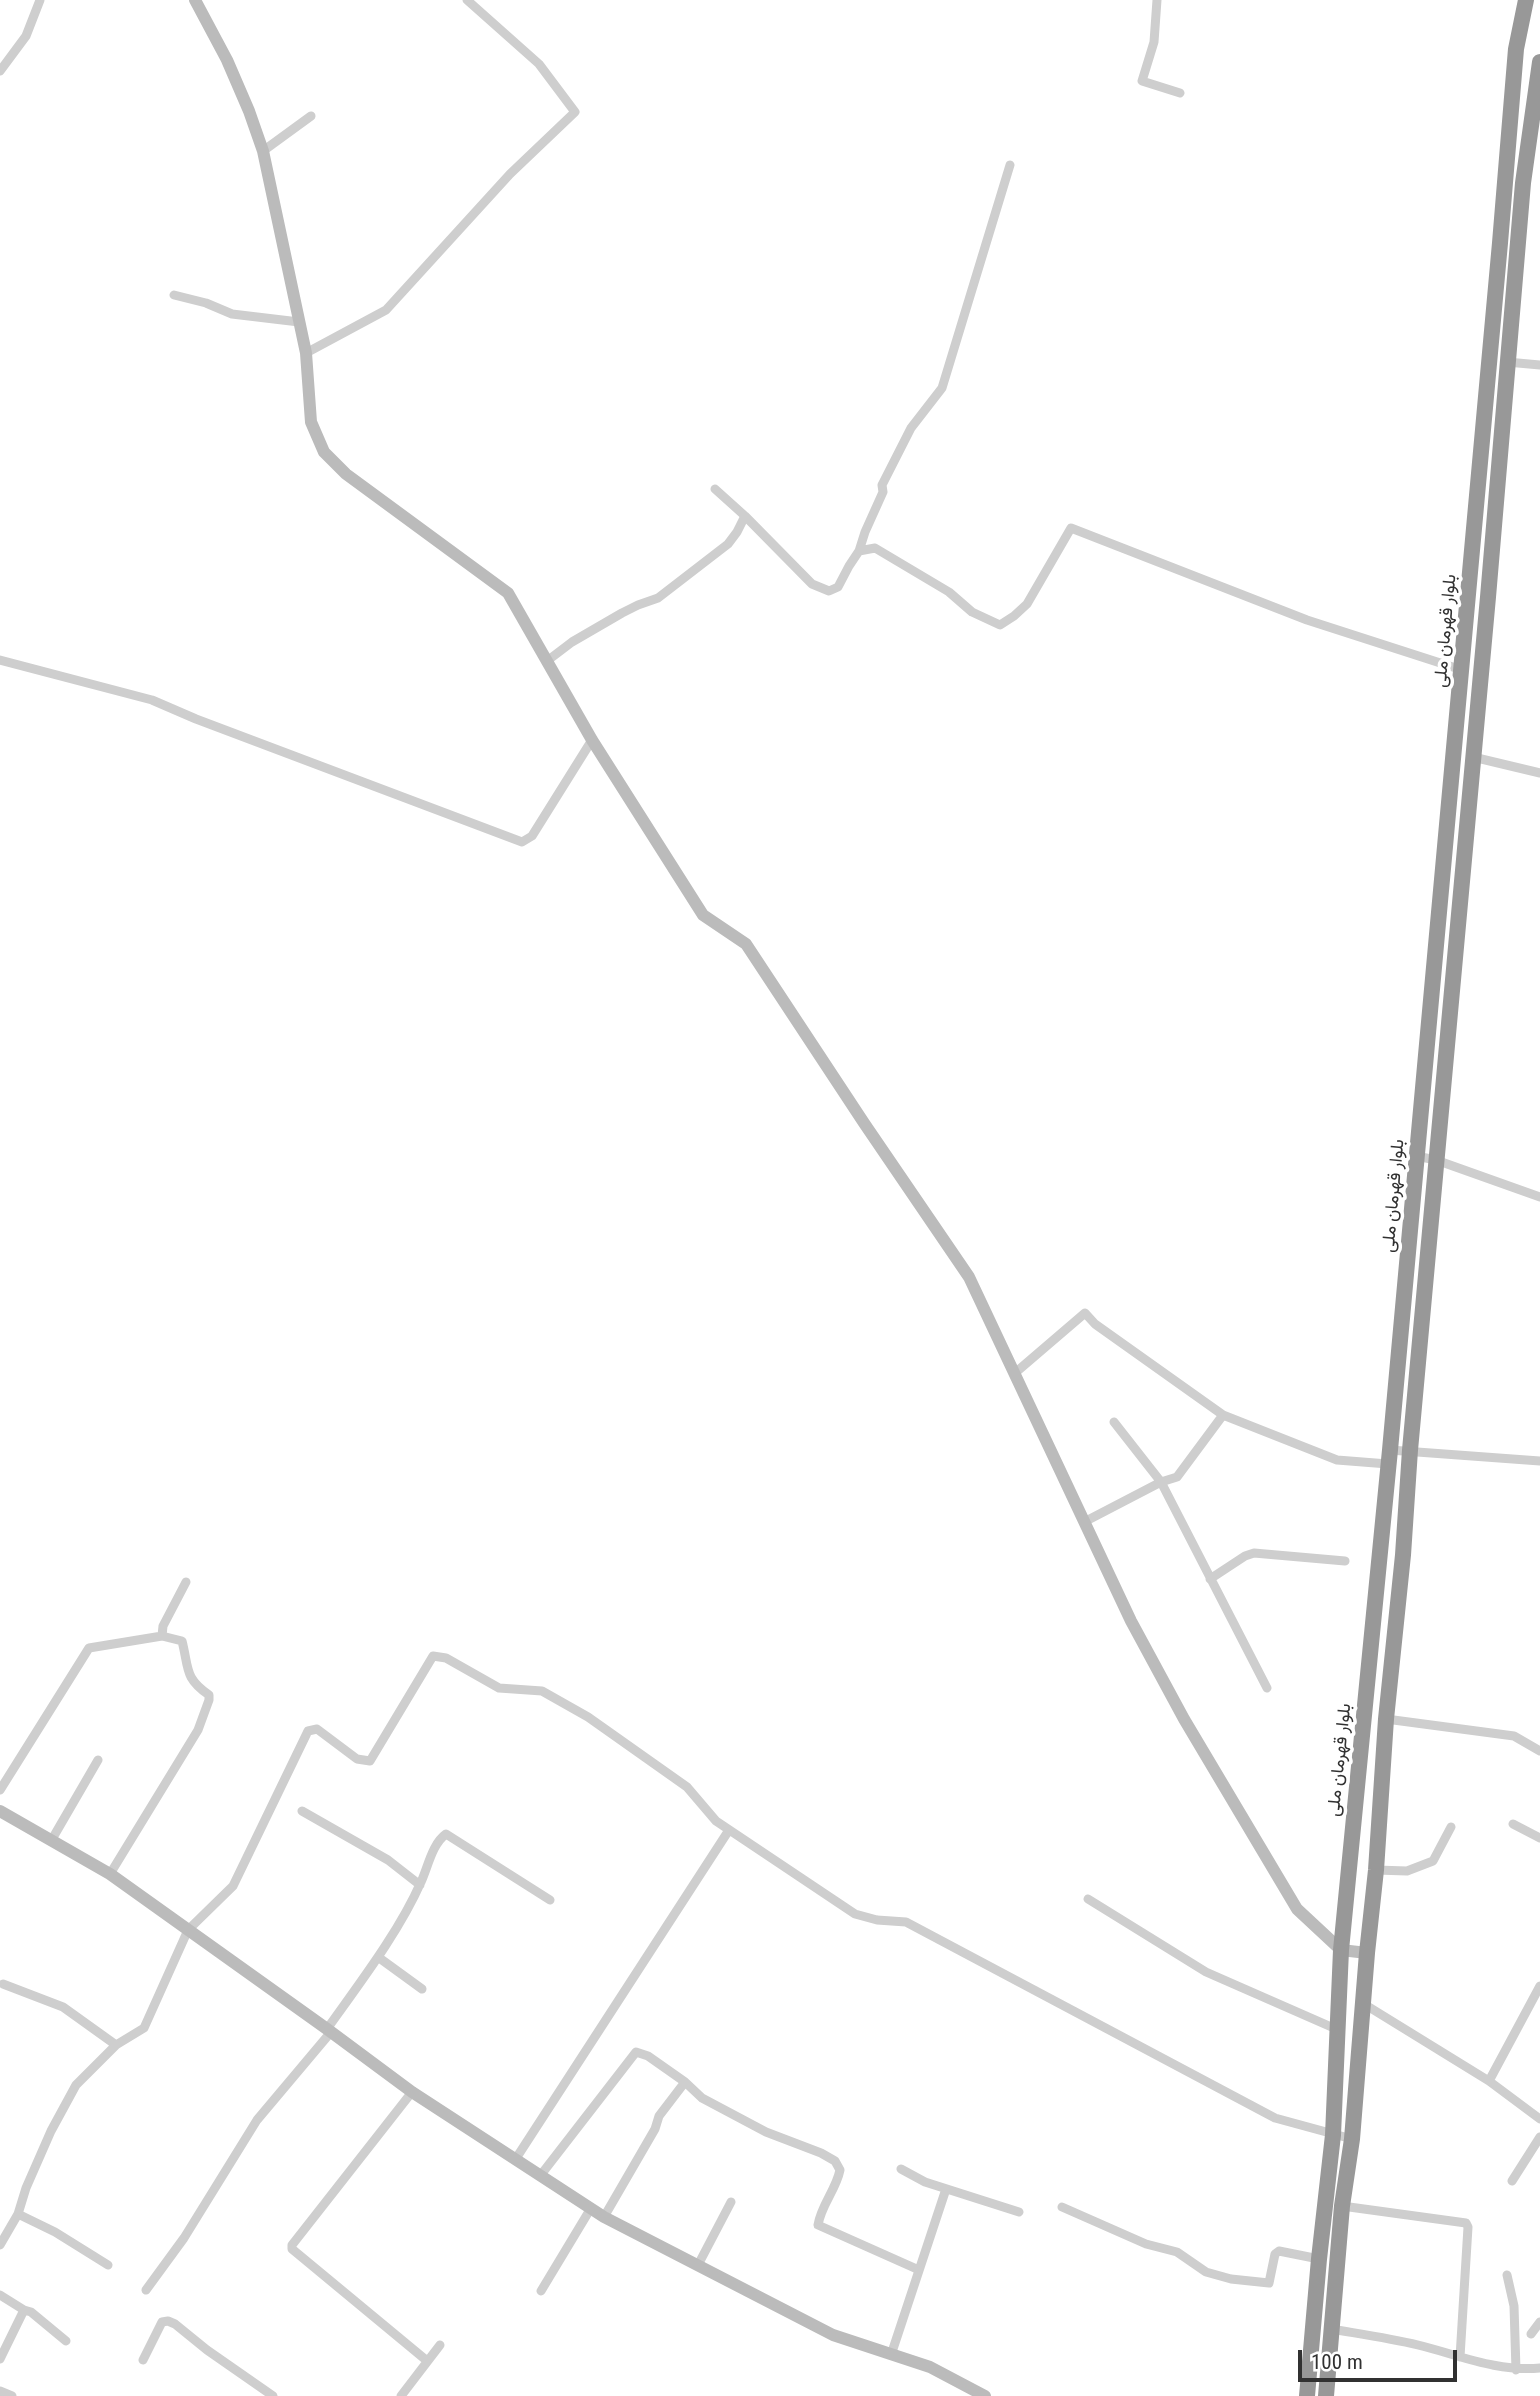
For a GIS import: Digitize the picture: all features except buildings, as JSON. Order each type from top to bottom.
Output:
[{"type":"highway","name":"بلوار قهرمان ملی","points":[[1307,2396],[1333,2135],[1341,1950],[1462,670],[1516,49],[1526,0]]},
{"type":"highway","points":[[1326,2396],[1376,1870],[1386,1719],[1403,1555],[1410,1450],[1523,183],[1540,62]]},
{"type":"street","points":[[0,71],[26,36],[40,0]]},
{"type":"street","points":[[195,0],[227,60],[263,151],[306,353],[311,422],[324,452],[346,474],[508,593],[592,740],[703,915],[746,944],[969,1277],[1131,1621],[1184,1719],[1297,1909],[1341,1950],[1367,1953]]},
{"type":"street","points":[[306,353],[386,310],[510,174],[575,111],[539,64],[467,0]]},
{"type":"street","points":[[1157,0],[1154,42],[1142,81],[1180,93]]},
{"type":"street","points":[[263,151],[311,117]]},
{"type":"street","points":[[715,489],[812,584],[830,591],[838,587],[859,551],[883,492],[882,485],[911,428],[942,388],[1010,164]]},
{"type":"street","points":[[174,295],[206,303],[232,314],[299,322]]},
{"type":"street","points":[[1507,362],[1540,365]]},
{"type":"street","points":[[547,661],[572,642],[622,613],[658,598],[728,544],[745,516]]},
{"type":"street","points":[[859,551],[876,548],[949,592],[972,612],[1000,625],[1027,604],[1071,528],[1307,620],[1462,670]]},
{"type":"street","points":[[0,660],[152,700],[522,842],[533,836],[592,740]]},
{"type":"street","points":[[1473,757],[1540,773]]},
{"type":"street","points":[[1416,1156],[1436,1160],[1540,1197]]},
{"type":"street","points":[[1015,1373],[1085,1313],[1095,1324],[1223,1415],[1337,1460],[1389,1457],[1410,1450],[1540,1461]]},
{"type":"street","points":[[1086,1521],[1161,1482],[1177,1477],[1223,1415]]},
{"type":"street","points":[[1114,1422],[1161,1482],[1267,1688]]},
{"type":"street","points":[[1210,1578],[1254,1553],[1345,1561]]},
{"type":"street","points":[[162,1636],[163,1626],[186,1582]]},
{"type":"street","points":[[0,1790],[89,1648],[162,1636],[181,1641],[189,1677],[193,1684],[209,1695],[209,1700],[198,1730],[110,1874]]},
{"type":"street","points":[[0,2245],[18,2214],[51,2131],[76,2085],[116,2045],[144,2028],[188,1930],[233,1886],[308,1731],[317,1729],[357,1759],[369,1761],[433,1656],[446,1658],[499,1688],[542,1691],[588,1717],[687,1787],[716,1821],[855,1914],[877,1920],[906,1922],[1275,2118],[1352,2139]]},
{"type":"street","points":[[1386,1719],[1514,1736],[1540,1751]]},
{"type":"street","points":[[51,1841],[98,1760]]},
{"type":"street","points":[[0,1811],[110,1874],[412,2092],[604,2217],[833,2335],[930,2367],[985,2396]]},
{"type":"street","points":[[302,1811],[388,1860],[420,1885]]},
{"type":"street","points":[[1513,1824],[1540,1838]]},
{"type":"street","points":[[1376,1870],[1407,1871],[1433,1861],[1451,1827]]},
{"type":"street","points":[[515,2160],[729,1830]]},
{"type":"street","points":[[146,2290],[184,2238],[257,2120],[329,2030],[378,1957],[420,1885],[438,1839],[446,1835],[550,1900]]},
{"type":"street","points":[[1088,1899],[1206,1972],[1336,2029]]},
{"type":"street","points":[[378,1957],[422,1989]]},
{"type":"street","points":[[3,1984],[63,2007],[116,2045]]},
{"type":"street","points":[[1489,2081],[1540,1986]]},
{"type":"street","points":[[1364,2004],[1489,2081],[1540,2119]]},
{"type":"street","points":[[540,2176],[636,2052],[648,2056],[685,2082],[702,2098],[766,2132],[835,2161],[840,2170],[838,2179],[818,2225],[919,2270]]},
{"type":"street","points":[[604,2217],[655,2129],[659,2116],[685,2082]]},
{"type":"street","points":[[412,2092],[292,2245],[292,2249],[426,2360]]},
{"type":"street","points":[[1512,2181],[1540,2137]]},
{"type":"street","points":[[901,2169],[925,2182],[1019,2212]]},
{"type":"street","points":[[891,2355],[946,2189]]},
{"type":"street","points":[[698,2264],[731,2202]]},
{"type":"street","points":[[1342,2206],[1466,2222],[1468,2227],[1460,2357]]},
{"type":"street","points":[[1062,2207],[1146,2244],[1177,2252],[1206,2272],[1231,2279],[1269,2283],[1275,2253],[1279,2251],[1319,2259]]},
{"type":"street","points":[[541,2291],[591,2208]]},
{"type":"street","points":[[18,2214],[55,2232],[108,2265]]},
{"type":"street","points":[[1507,2274],[1514,2306],[1516,2370]]},
{"type":"street","points":[[0,2295],[31,2312],[66,2341]]},
{"type":"street","points":[[0,2359],[24,2310]]},
{"type":"street","points":[[144,2360],[162,2322],[168,2321],[175,2323],[207,2350],[273,2396]]},
{"type":"street","points":[[1531,2334],[1540,2322]]},
{"type":"street","points":[[1331,2329],[1416,2344],[1516,2370],[1540,2368]]},
{"type":"street","points":[[401,2396],[440,2345]]},
{"type":"street","points":[[0,2391],[12,2396]]}]
